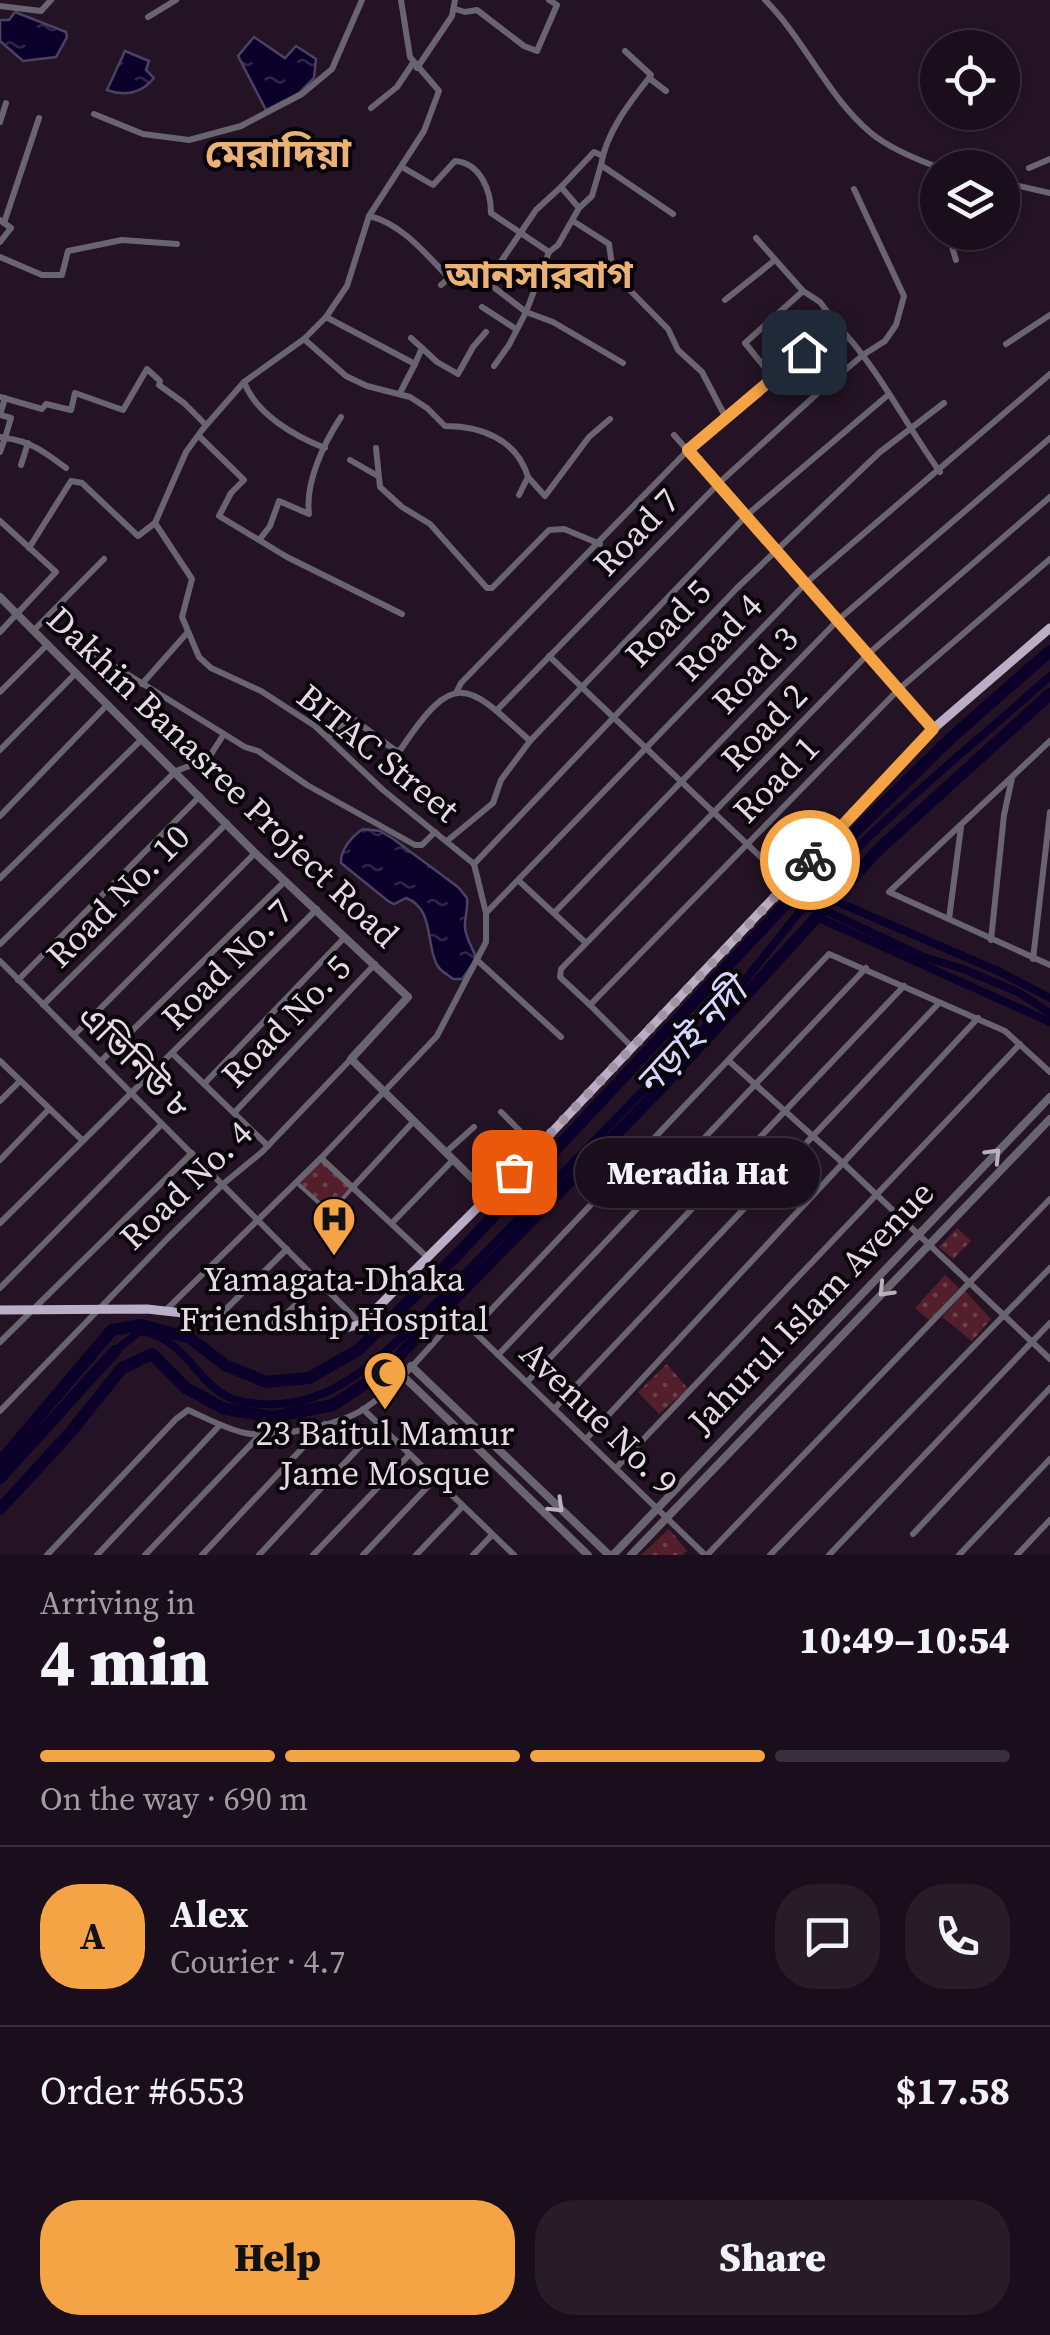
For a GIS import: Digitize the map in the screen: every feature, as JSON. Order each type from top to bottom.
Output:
[{"type":"main road","points":[[0,1310],[164,1311],[338,1330],[361,1324],[538,1148],[933,729],[1050,628]]},
{"type":"street","points":[[0,6],[41,11],[51,0]]},
{"type":"street","points":[[148,17],[176,0]]},
{"type":"street","points":[[94,114],[143,134],[189,140],[241,126],[302,94],[332,69],[362,0]]},
{"type":"street","points":[[29,548],[71,480],[82,482],[138,536],[155,523],[172,481],[206,425],[244,382],[304,340],[326,317],[347,286],[369,216],[424,131],[439,91],[415,65],[408,50],[401,0]]},
{"type":"street","points":[[371,108],[397,87],[415,65],[454,4],[465,12],[478,10],[524,46],[537,51],[557,5],[549,0]]},
{"type":"street","points":[[765,0],[786,22],[831,90],[872,134],[920,158]]},
{"type":"street","points":[[625,52],[642,64],[649,78],[666,92]]},
{"type":"street","points":[[494,366],[526,312],[550,252],[579,208],[592,196],[602,161],[632,99],[649,78]]},
{"type":"street","points":[[0,122],[6,103]]},
{"type":"street","points":[[0,242],[10,228],[2,222],[39,118]]},
{"type":"street","points":[[623,363],[566,329],[526,312],[487,282],[536,210],[594,152],[674,214]]},
{"type":"street","points":[[1029,168],[1050,159]]},
{"type":"street","points":[[402,166],[433,185],[454,162],[465,163],[489,188],[491,213],[550,252]]},
{"type":"street","points":[[1020,186],[1050,192]]},
{"type":"street","points":[[561,187],[579,208]]},
{"type":"street","name":"Road 7","points":[[496,710],[719,483],[885,340],[896,326],[904,296],[854,189]]},
{"type":"street","points":[[369,216],[381,218],[426,254],[449,278],[441,286]]},
{"type":"street","points":[[573,220],[608,244],[613,273],[668,328],[678,350],[702,372],[726,420]]},
{"type":"street","points":[[756,238],[803,290],[820,302],[835,326],[863,355],[908,429],[940,472]]},
{"type":"street","points":[[0,257],[42,275],[62,275],[68,251],[122,240],[177,244]]},
{"type":"street","points":[[953,250],[956,260]]},
{"type":"street","points":[[725,300],[775,260]]},
{"type":"street","points":[[774,379],[745,343],[803,290]]},
{"type":"street","points":[[482,307],[516,329]]},
{"type":"street","points":[[1006,344],[1050,316]]},
{"type":"street","points":[[326,317],[416,364]]},
{"type":"street","points":[[328,737],[352,718],[396,751],[401,749],[440,702],[457,692],[688,450],[835,326]]},
{"type":"street","points":[[411,338],[436,362],[458,374],[473,346],[486,332]]},
{"type":"street","points":[[304,340],[352,379],[400,393],[427,408],[445,426],[471,428],[504,441],[545,496],[589,437],[610,419]]},
{"type":"street","points":[[400,393],[422,348]]},
{"type":"street","points":[[0,452],[11,418],[0,415],[2,398],[42,410],[46,404],[71,410],[75,393],[123,410],[147,369],[160,381],[159,385],[184,402],[206,425]]},
{"type":"street","name":"Road 4","points":[[486,913],[806,583],[1050,374]]},
{"type":"street","points":[[244,382],[248,394],[281,425],[324,448]]},
{"type":"street","points":[[447,841],[493,803],[502,780],[530,740],[747,516],[888,395]]},
{"type":"street","name":"Road 5","points":[[474,864],[576,760],[613,715],[776,550],[908,429],[944,403]]},
{"type":"street","points":[[260,539],[270,526],[278,501],[310,514],[308,492],[324,448],[341,417]]},
{"type":"street","points":[[674,435],[933,729]]},
{"type":"street","points":[[199,436],[244,480],[231,493],[219,516],[287,557],[402,614]]},
{"type":"street","points":[[2,437],[50,453],[66,468]]},
{"type":"street","name":"Road 3","points":[[555,912],[838,620],[1050,438]]},
{"type":"street","points":[[20,465],[28,443]]},
{"type":"street","points":[[376,448],[380,487],[389,498],[430,524],[487,588],[506,576],[550,530],[564,530],[600,544]]},
{"type":"street","points":[[350,460],[377,476]]},
{"type":"street","points":[[519,495],[528,478]]},
{"type":"street","name":"Road 2","points":[[590,1004],[558,973],[867,655],[1050,497]]},
{"type":"street","points":[[0,522],[56,572],[0,632]]},
{"type":"street","points":[[142,684],[187,634],[182,618],[192,579],[155,523]]},
{"type":"street","points":[[34,630],[104,559]]},
{"type":"street","name":"Road 1","points":[[590,1004],[899,688],[1050,559]]},
{"type":"street","name":"Dakhin Banasree Project Road","points":[[0,597],[255,853],[318,908],[408,997]]},
{"type":"street","points":[[44,622],[322,794],[416,844],[422,845],[436,832]]},
{"type":"street","name":"BITAC Street","points":[[187,634],[199,657],[211,668],[261,691],[328,737],[383,790],[474,864]]},
{"type":"street","points":[[0,692],[48,644]]},
{"type":"street","points":[[549,656],[789,884]]},
{"type":"street","points":[[0,750],[76,673]]},
{"type":"street","points":[[457,692],[474,694],[530,740]]},
{"type":"street","points":[[0,816],[108,704]]},
{"type":"street","points":[[0,944],[176,771],[208,759],[224,734]]},
{"type":"street","points":[[0,878],[143,738]]},
{"type":"street","points":[[1050,741],[889,892],[1050,965]]},
{"type":"street","points":[[991,940],[1012,777]]},
{"type":"street","points":[[18,980],[201,796]]},
{"type":"street","points":[[1034,959],[1050,812]]},
{"type":"street","name":"Road No. 10","points":[[43,1005],[228,822]]},
{"type":"street","points":[[949,920],[961,824]]},
{"type":"street","points":[[74,1035],[255,853]]},
{"type":"street","points":[[164,1311],[322,1158],[436,1036],[486,942],[486,913],[474,864]]},
{"type":"street","points":[[100,1062],[285,881]]},
{"type":"street","points":[[518,881],[586,943]]},
{"type":"street","name":"Road No. 7","points":[[0,1223],[318,908]]},
{"type":"street","points":[[204,1084],[346,936]]},
{"type":"street","points":[[472,1330],[829,954],[978,1018],[1020,1044],[1050,1072]]},
{"type":"street","points":[[478,961],[561,1038]]},
{"type":"street","name":"এভিনিউ ৮","points":[[0,962],[361,1324]]},
{"type":"street","name":"Road No. 5","points":[[234,1113],[375,964]]},
{"type":"street","points":[[498,1355],[866,968]]},
{"type":"street","points":[[526,1382],[904,986]]},
{"type":"street","name":"Road No. 4","points":[[0,1412],[223,1184],[268,1146],[408,997]]},
{"type":"street","points":[[554,1409],[939,1003]]},
{"type":"street","points":[[590,1004],[631,1046]]},
{"type":"street","points":[[586,1439],[978,1018]]},
{"type":"street","points":[[616,1468],[1020,1044]]},
{"type":"street","points":[[172,1053],[268,1146]]},
{"type":"street","points":[[351,1059],[490,1196]]},
{"type":"street","points":[[729,1061],[877,1194],[1050,1359]]},
{"type":"street","points":[[0,1062],[82,1140]]},
{"type":"street","points":[[0,1101],[20,1081]]},
{"type":"street","name":"Jahurul Islam Avenue","points":[[611,1555],[1050,1097]]},
{"type":"street","points":[[0,1160],[49,1108]]},
{"type":"street","points":[[501,1112],[538,1148]]},
{"type":"street","name":"Jahurul Islam Avenue","points":[[631,1555],[1050,1119]]},
{"type":"street","points":[[296,1183],[330,1212],[413,1122]]},
{"type":"street","points":[[0,1288],[162,1124]]},
{"type":"street","points":[[445,1152],[474,1127]]},
{"type":"street","points":[[0,1342],[192,1153]]},
{"type":"street","points":[[322,1158],[428,1258]]},
{"type":"street","points":[[392,1224],[453,1160]]},
{"type":"street","points":[[706,1555],[1050,1199]]},
{"type":"street","points":[[219,1316],[286,1250]]},
{"type":"street","points":[[770,1555],[1050,1268]]},
{"type":"street","points":[[276,1324],[318,1281]]},
{"type":"street","points":[[47,1555],[176,1418],[188,1410],[242,1433],[260,1435],[326,1423],[364,1410],[458,1316],[450,1310]]},
{"type":"street","name":"Avenue No. 9","points":[[458,1316],[706,1555]]},
{"type":"street","points":[[828,1555],[1050,1323]]},
{"type":"street","points":[[411,1366],[611,1555]]},
{"type":"street","points":[[402,1375],[588,1555]]},
{"type":"street","points":[[913,1534],[1050,1388]]},
{"type":"street","points":[[364,1410],[514,1555]]},
{"type":"street","points":[[202,1555],[326,1423]]},
{"type":"street","points":[[98,1555],[220,1424]]},
{"type":"street","points":[[259,1555],[381,1427]]},
{"type":"street","points":[[146,1555],[260,1435]]},
{"type":"street","points":[[313,1555],[409,1454]]},
{"type":"street","points":[[959,1555],[1050,1458]]},
{"type":"street","points":[[364,1555],[435,1479]]},
{"type":"street","points":[[416,1555],[463,1506]]},
{"type":"street","points":[[1017,1555],[1050,1520]]},
{"type":"street","points":[[473,1555],[492,1535]]},
{"type":"shaded area","points":[[321,1158],[355,1188],[330,1216],[297,1183]]},
{"type":"shaded area","points":[[957,1228],[971,1241],[953,1259],[939,1247]]},
{"type":"shaded area","points":[[945,1275],[959,1288],[929,1320],[915,1308]]},
{"type":"shaded area","points":[[965,1291],[991,1319],[972,1341],[942,1317]]},
{"type":"shaded area","points":[[667,1364],[688,1389],[659,1414],[638,1392]]},
{"type":"shaded area","points":[[669,1529],[687,1551],[682,1555],[641,1555]]},
{"type":"water","points":[[15,12],[66,32],[56,57],[23,61],[0,41],[0,20],[9,20]]},
{"type":"water","points":[[254,37],[285,58],[296,46],[316,59],[314,78],[299,93],[266,110],[238,56]]},
{"type":"water","points":[[125,51],[149,61],[146,70],[154,78],[133,92],[107,90]]},
{"type":"water","points":[[363,829],[380,831],[392,838],[467,898],[465,929],[475,959],[462,979],[453,979],[437,966],[425,917],[415,903],[406,898],[394,904],[388,901],[341,863],[342,853]]},
{"type":"waterway","points":[[0,1462],[112,1330],[141,1325],[190,1338],[225,1365],[266,1382],[309,1378],[358,1350],[457,1255],[834,852],[952,737],[1050,651]]},
{"type":"waterway","name":"নড়াই নদী","points":[[115,1351],[140,1331],[151,1333],[178,1350],[225,1396],[261,1404],[306,1400],[363,1370],[414,1326],[708,1024],[840,866],[1050,676]]},
{"type":"waterway","points":[[0,1509],[69,1434],[122,1368],[152,1354],[186,1388],[225,1409],[273,1417],[333,1405],[383,1372],[660,1089],[879,849],[1050,694]]},
{"type":"waterway","points":[[1050,998],[998,971],[833,900],[817,917],[1050,1022]]},
{"type":"waterway","points":[[802,907],[824,910],[924,957],[1018,992],[1050,1013]]},
{"type":"waterway","name":"নড়াই নদী","points":[[0,1478],[115,1351]]},
{"type":"way so far","points":[[514,1172],[810,860]]},
{"type":"place","name":"Meradia Hat","points":[[514,1172]]},
{"type":"place","name":"Yamagata-Dhaka Friendship Hospital","points":[[334,1257]]},
{"type":"place","name":"23 Baitul Mamur Jame Mosque","points":[[385,1411]]},
{"type":"district","name":"মেরাদিয়া","points":[[278,153]]},
{"type":"district","name":"আনসারবাগ","points":[[539,275]]},
{"type":"route","points":[[804,352],[688,450],[933,729],[810,860]]}]
